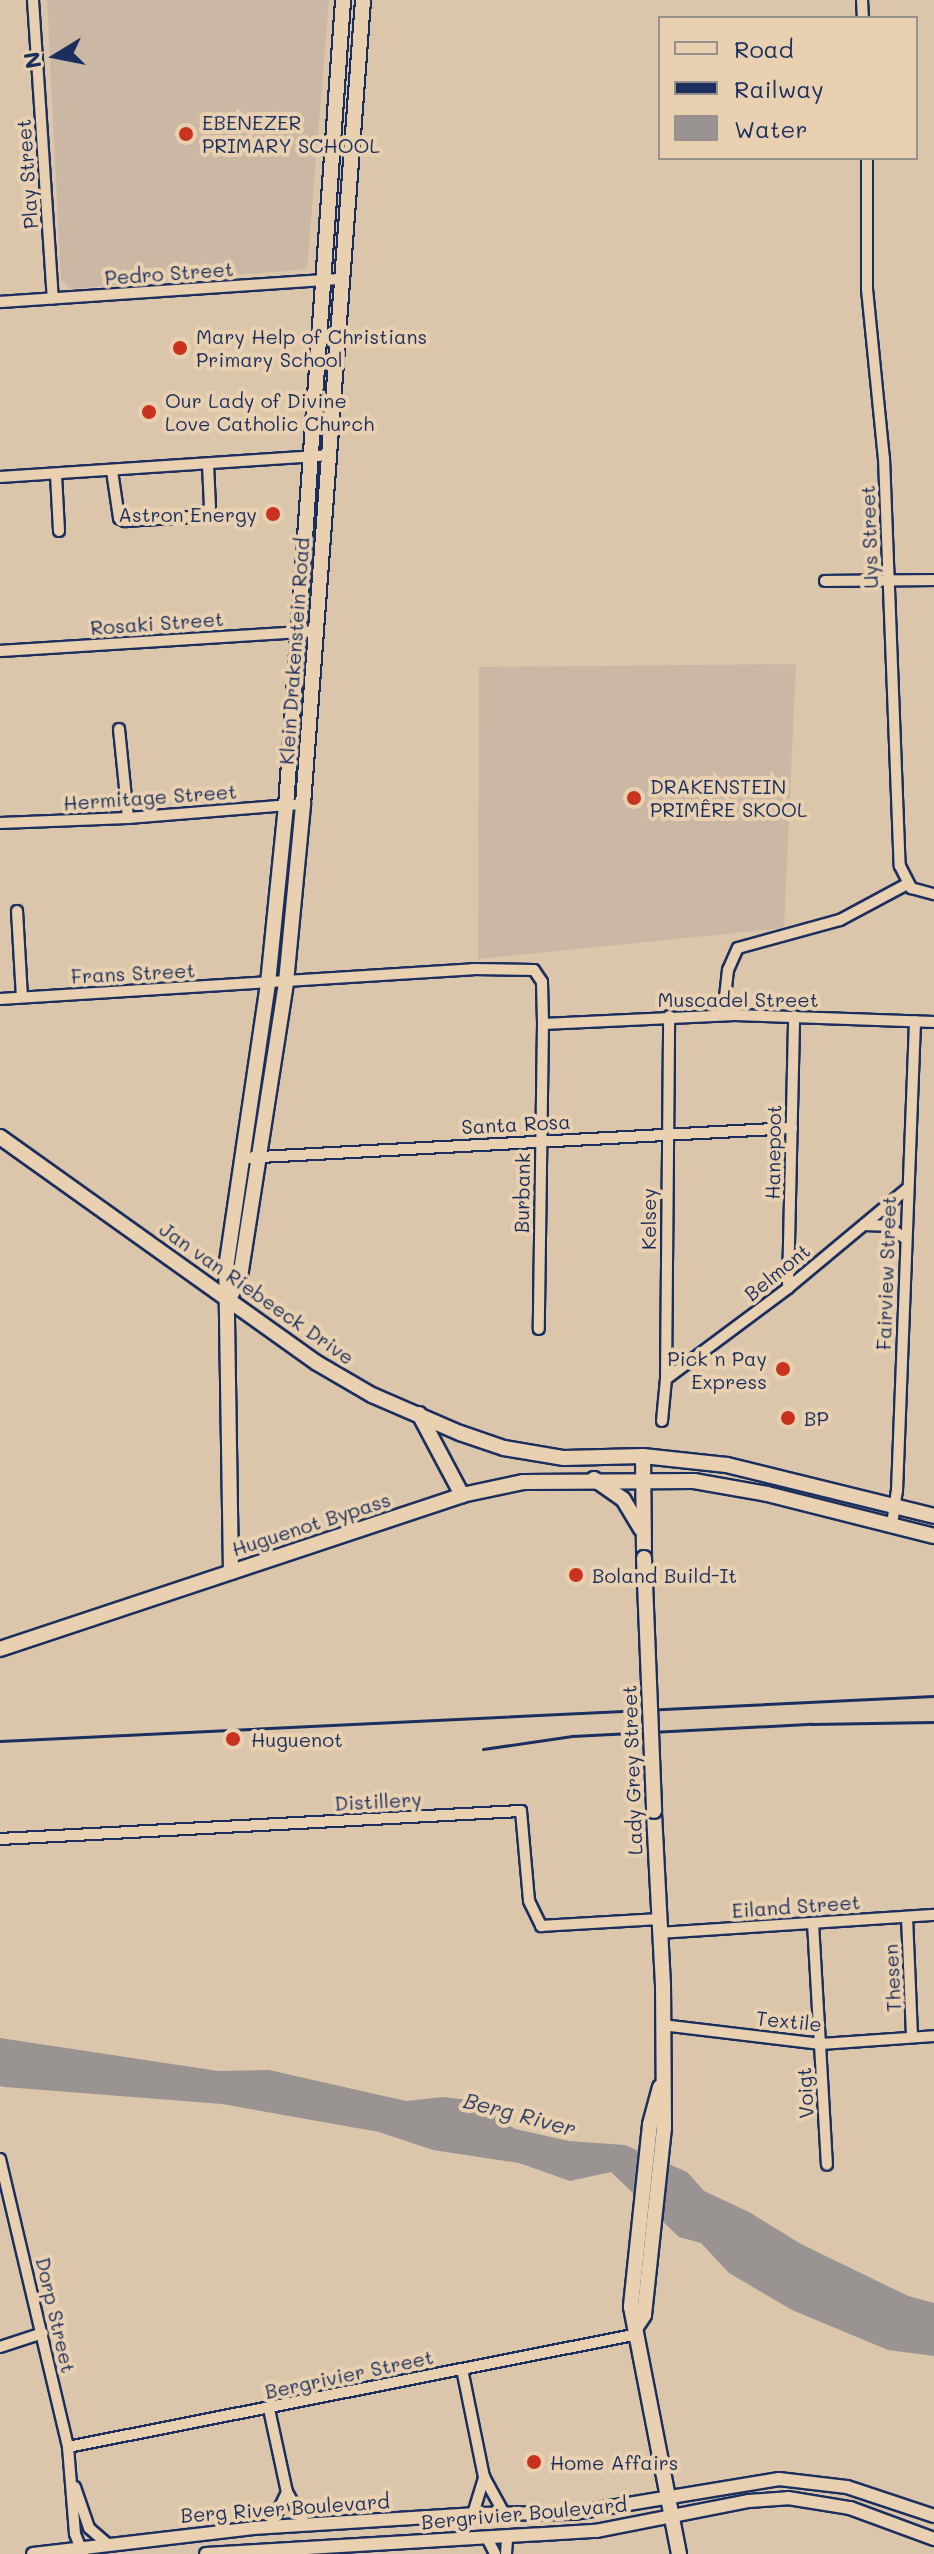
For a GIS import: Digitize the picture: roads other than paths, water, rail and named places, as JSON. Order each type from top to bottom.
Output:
[{"type":"main road","name":"Klein Drakenstein Road","points":[[231,1572],[229,1299],[226,1268],[268,983],[286,806],[343,0]]},
{"type":"main road","name":"Klein Drakenstein Road","points":[[229,1299],[240,1277],[286,982],[303,804],[363,0]]},
{"type":"main road","name":"Jan van Riebeeck Drive","points":[[0,1137],[317,1363],[372,1395],[479,1441],[526,1453],[564,1458],[643,1456],[727,1465],[934,1516]]},
{"type":"main road","points":[[418,1414],[462,1495]]},
{"type":"main road","name":"Lady Grey Street","points":[[643,1456],[662,2083],[650,2125],[642,2253],[631,2307],[679,2554]]},
{"type":"main road","points":[[594,1479],[623,1499],[643,1533]]},
{"type":"main road","points":[[642,1479],[694,1481],[752,1491],[934,1536]]},
{"type":"main road","name":"Huguenot Bypass","points":[[0,1649],[462,1495],[523,1482],[642,1479]]},
{"type":"street","name":"Play Street","points":[[33,0],[53,298]]},
{"type":"street","name":"Uys Street","points":[[867,160],[867,289],[871,359],[884,458],[900,866],[907,884]]},
{"type":"street","name":"Pedro Street","points":[[0,302],[341,279]]},
{"type":"street","points":[[0,477],[328,455]]},
{"type":"street","points":[[112,471],[116,513],[125,521],[191,517],[208,511],[208,465]]},
{"type":"street","points":[[56,475],[59,531]]},
{"type":"street","points":[[825,581],[934,580]]},
{"type":"street","name":"Rosaki Street","points":[[0,651],[316,631]]},
{"type":"street","points":[[119,729],[128,818]]},
{"type":"street","name":"Hermitage Street","points":[[0,823],[128,818],[303,804]]},
{"type":"street","points":[[723,1015],[728,970],[738,948],[840,920],[907,884],[934,894]]},
{"type":"street","points":[[17,911],[22,997]]},
{"type":"street","name":"Burbank","points":[[286,982],[529,967],[540,974],[543,1024],[539,1329]]},
{"type":"street","name":"Frans Street","points":[[0,999],[286,982]]},
{"type":"street","name":"Muscadel Street","points":[[543,1024],[723,1015],[934,1022]]},
{"type":"street","name":"Kelsey","points":[[662,1421],[666,1379],[669,1016]]},
{"type":"street","name":"Hanepoot","points":[[788,1288],[794,1016]]},
{"type":"street","name":"Fairview Street","points":[[892,1525],[915,1021]]},
{"type":"street","name":"Santa Rosa","points":[[242,1158],[792,1128]]},
{"type":"street","name":"Belmont","points":[[666,1379],[788,1288],[908,1188]]},
{"type":"street","points":[[864,1225],[887,1226],[906,1239]]},
{"type":"street","name":"Distillery","points":[[0,1839],[521,1811],[529,1901],[541,1926],[659,1926]]},
{"type":"street","name":"Eiland Street","points":[[659,1926],[813,1923],[934,1915]]},
{"type":"street","name":"Thesen","points":[[907,1917],[912,2037]]},
{"type":"street","name":"Voigt","points":[[813,1923],[827,2165]]},
{"type":"street","name":"Textile","points":[[662,2025],[821,2044],[934,2036]]},
{"type":"street","name":"Dorp Street","points":[[0,2159],[68,2447],[80,2550]]},
{"type":"street","name":"Bergrivier Street","points":[[68,2447],[269,2409],[637,2331]]},
{"type":"street","points":[[0,2347],[43,2333]]},
{"type":"street","points":[[18,2343],[46,2346]]},
{"type":"street","points":[[462,2369],[484,2477],[505,2515]]},
{"type":"street","points":[[269,2409],[287,2492],[305,2524]]},
{"type":"street","points":[[473,2514],[484,2477]]},
{"type":"street","name":"Bergrivier Boulevard","points":[[590,2511],[755,2481],[801,2480],[847,2487],[934,2516]]},
{"type":"street","name":"Dorp Street","points":[[73,2482],[89,2528],[106,2543]]},
{"type":"street","points":[[270,2527],[287,2492]]},
{"type":"street","name":"Bergrivier Boulevard","points":[[206,2554],[596,2531],[765,2499],[808,2499],[850,2508],[934,2539]]},
{"type":"street","name":"Berg River Boulevard","points":[[33,2554],[80,2550],[106,2543],[305,2524],[590,2511]]},
{"type":"street","points":[[487,2538],[495,2554]]},
{"type":"street","points":[[506,2554],[507,2538]]},
{"type":"water","points":[[0,2038],[218,2071],[269,2070],[406,2101],[443,2097],[469,2100],[515,2129],[569,2141],[625,2145],[687,2172],[704,2191],[749,2212],[801,2244],[908,2296],[934,2303],[934,2356],[888,2350],[792,2310],[729,2273],[701,2243],[679,2237],[611,2172],[570,2181],[519,2163],[433,2150],[379,2132],[222,2104],[0,2086]]},
{"type":"railway","points":[[0,1741],[934,1696]]},
{"type":"railway","points":[[483,1749],[572,1736],[812,1724],[934,1722]]},
{"type":"place","name":"EBENEZER PRIMARY SCHOOL","points":[[186,134]]},
{"type":"place","name":"Mary Help of Christians Primary School","points":[[180,348]]},
{"type":"place","name":"Our Lady of Divine Love Catholic Church","points":[[149,412]]},
{"type":"place","name":"Astron Energy","points":[[273,514]]},
{"type":"place","name":"DRAKENSTEIN PRIMÊRE SKOOL","points":[[634,798]]},
{"type":"place","name":"Pick n Pay Express","points":[[783,1369]]},
{"type":"place","name":"BP","points":[[788,1418]]},
{"type":"place","name":"Boland Build-It","points":[[576,1575]]},
{"type":"place","name":"Huguenot","points":[[233,1739]]},
{"type":"place","name":"Home Affairs","points":[[534,2462]]},
{"type":"water label","name":"Berg River","points":[[520,2114]]}]
